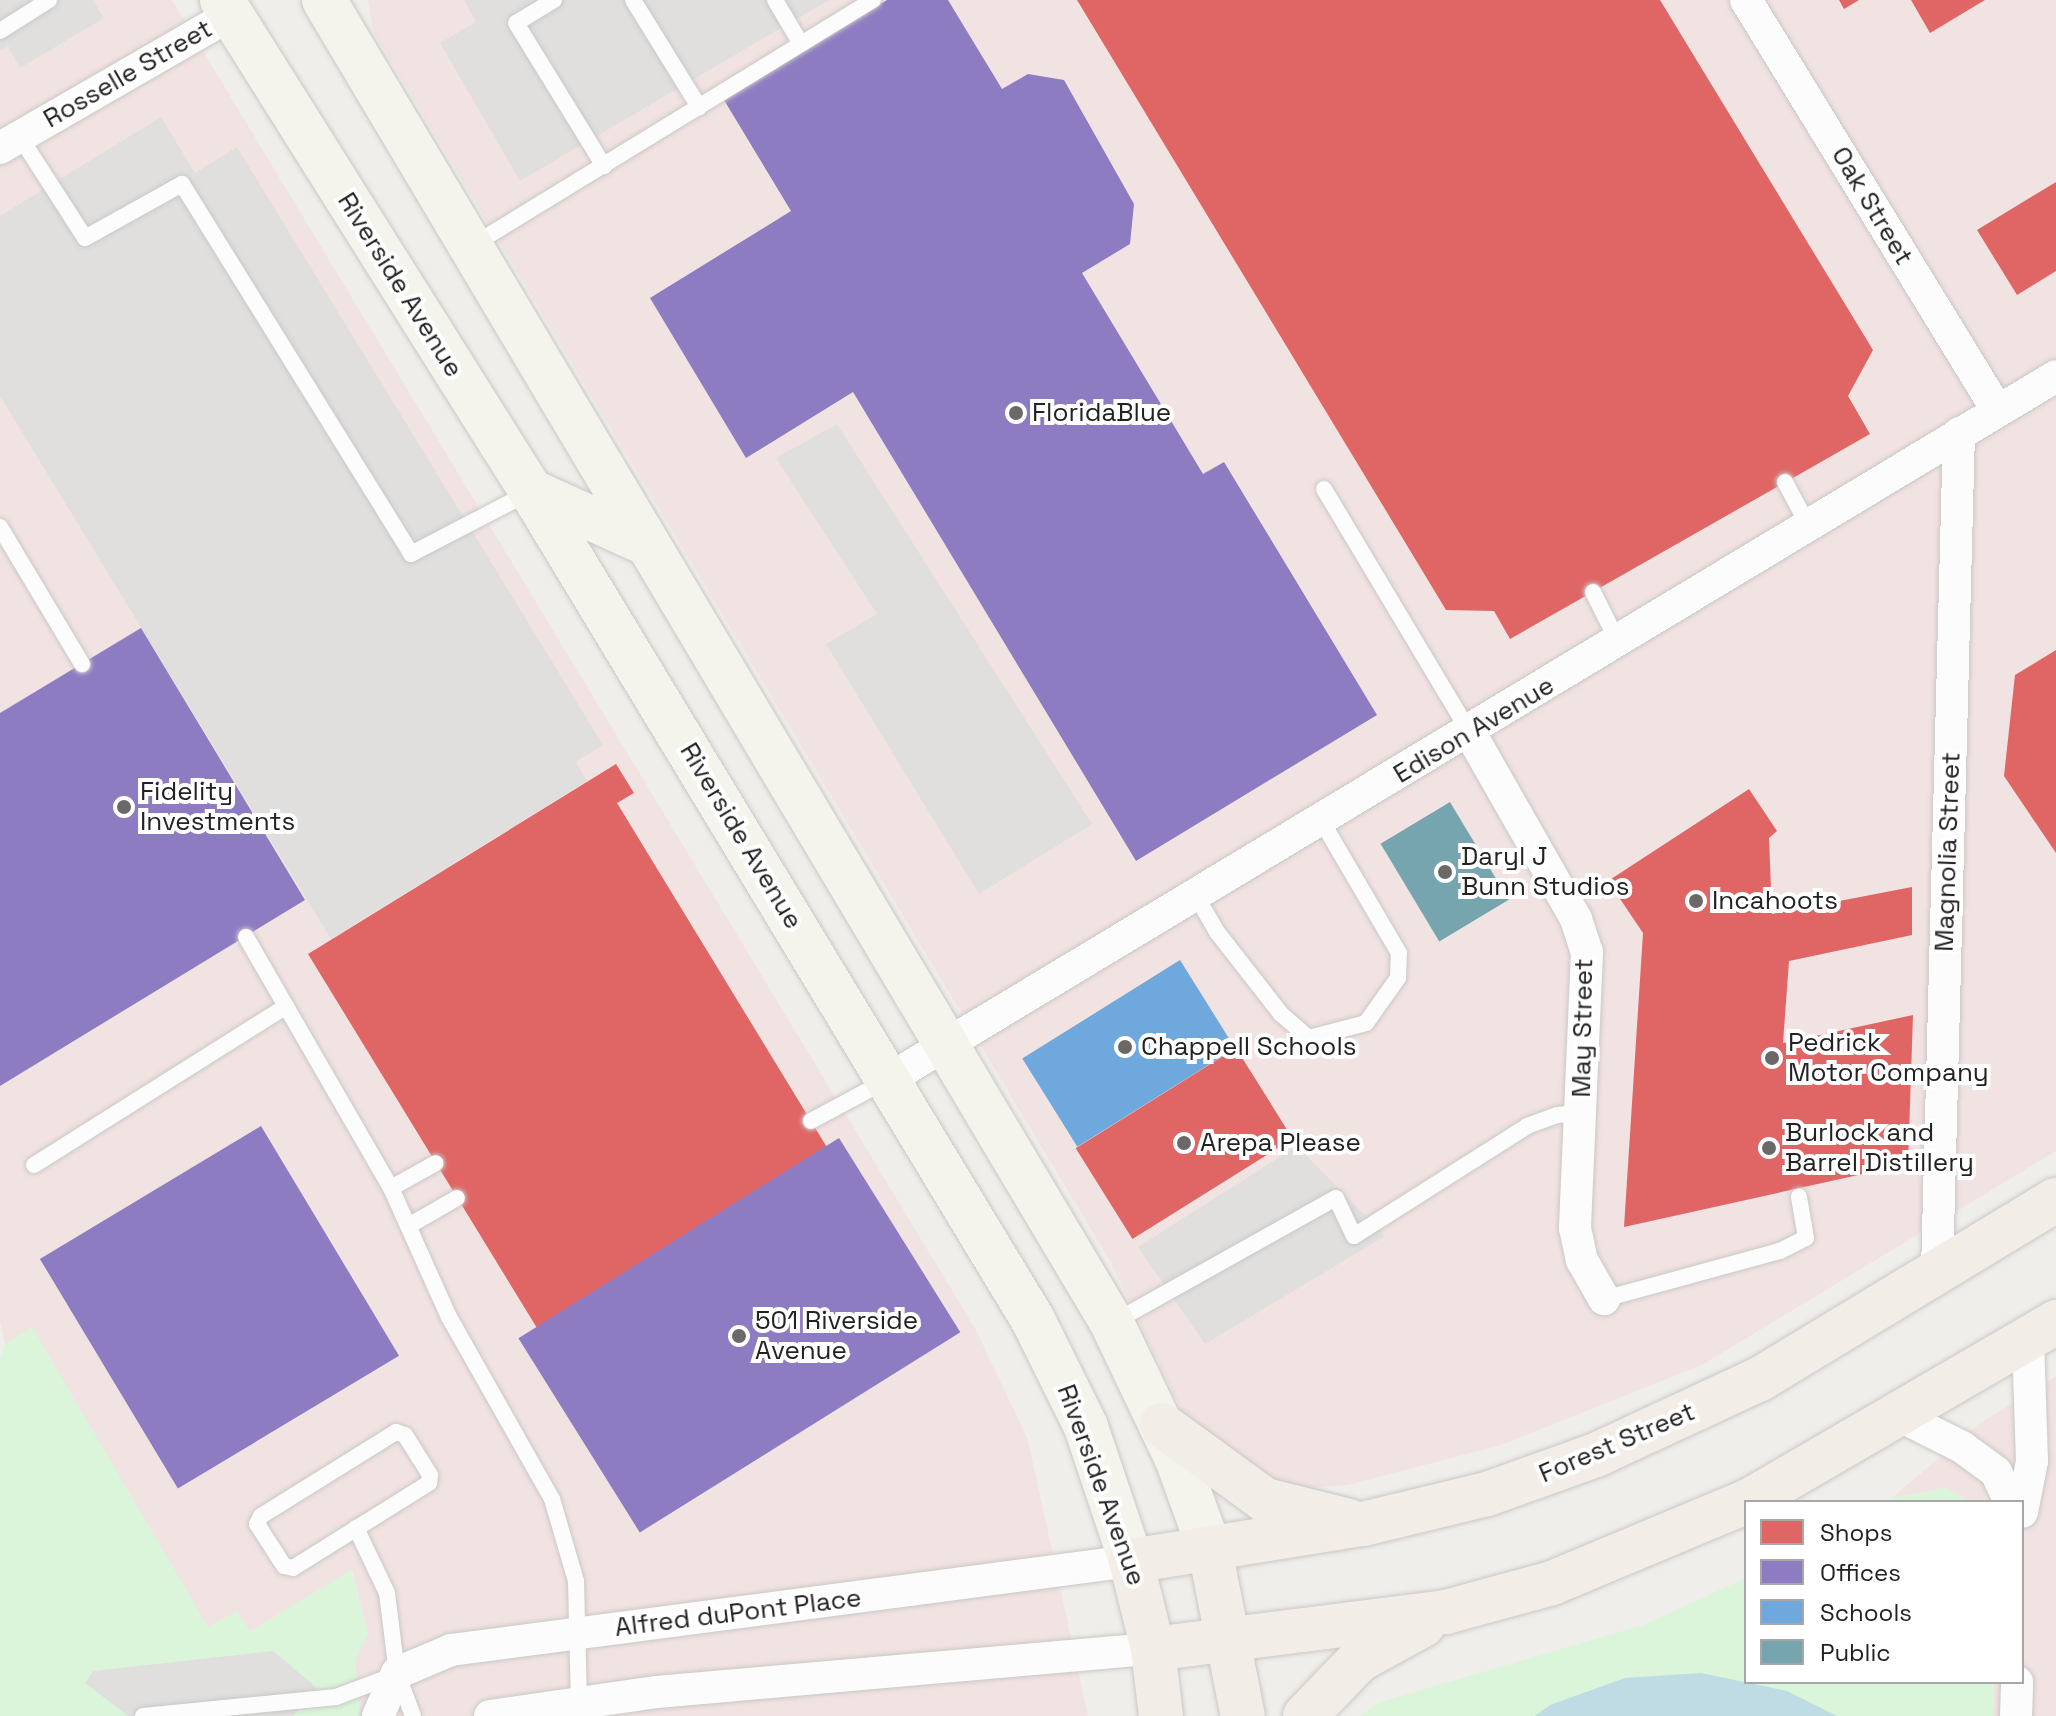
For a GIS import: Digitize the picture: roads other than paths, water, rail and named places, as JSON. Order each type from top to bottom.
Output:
[{"type":"main road","points":[[324,0],[473,245],[1112,1323],[1162,1425],[1210,1550],[1230,1638],[1243,1716]]},
{"type":"main road","name":"Riverside Avenue","points":[[236,5],[889,1079],[1061,1371],[1094,1448],[1131,1561],[1153,1649],[1161,1716]]},
{"type":"main road","points":[[531,491],[648,544]]},
{"type":"main road","name":"Forest Street","points":[[1131,1561],[1363,1524],[1487,1494],[1630,1441],[1760,1379],[2056,1200]]},
{"type":"main road","points":[[1750,1500],[1900,1416],[2042,1331]]},
{"type":"main road","points":[[1162,1425],[1265,1500],[1363,1524]]},
{"type":"main road","points":[[1153,1649],[1446,1612],[1552,1583],[1744,1503]]},
{"type":"main road","points":[[1305,1716],[1359,1660],[1446,1612]]},
{"type":"street","name":"Oak Street","points":[[1746,0],[1998,411]]},
{"type":"street","name":"Rosselle Street","points":[[10,143],[236,5]]},
{"type":"street","name":"Edison Avenue","points":[[889,1079],[1470,733],[2056,376]]},
{"type":"street","name":"Magnolia Street","points":[[1937,1272],[1959,433]]},
{"type":"street","name":"May Street","points":[[1470,733],[1582,935],[1590,983],[1575,1228],[1582,1260],[1604,1299]]},
{"type":"street","points":[[2024,1502],[2032,1461],[2042,1331]]},
{"type":"street","points":[[1900,1416],[1962,1447],[1996,1472],[2009,1500]]},
{"type":"street","name":"Alfred duPont Place","points":[[397,1673],[451,1650],[1131,1561]]},
{"type":"street","points":[[490,1716],[1153,1649]]},
{"type":"street","points":[[378,1716],[397,1673]]},
{"type":"street","points":[[2016,1716],[2017,1684]]},
{"type":"lane","points":[[0,31],[49,0]]},
{"type":"lane","points":[[554,0],[516,23],[604,166]]},
{"type":"lane","points":[[633,0],[699,107]]},
{"type":"lane","points":[[775,0],[801,44]]},
{"type":"lane","points":[[473,245],[873,0]]},
{"type":"lane","points":[[10,143],[85,238],[182,184],[411,554],[531,491]]},
{"type":"lane","points":[[1785,482],[1808,525]]},
{"type":"lane","points":[[1324,489],[1470,733]]},
{"type":"lane","points":[[0,527],[82,664]]},
{"type":"lane","points":[[1593,592],[1618,642]]},
{"type":"lane","points":[[1196,896],[1217,932],[1281,1014],[1309,1038],[1366,1023],[1398,978],[1399,953],[1322,822]]},
{"type":"lane","points":[[246,937],[391,1188],[449,1317],[552,1499],[576,1581],[580,1633],[578,1709]]},
{"type":"lane","points":[[34,1165],[286,1006]]},
{"type":"lane","points":[[811,1121],[889,1079]]},
{"type":"lane","points":[[1112,1323],[1336,1198],[1354,1236],[1527,1126],[1557,1115],[1581,1113]]},
{"type":"lane","points":[[391,1188],[436,1163]]},
{"type":"lane","points":[[1604,1299],[1780,1251],[1806,1238],[1799,1197]]},
{"type":"lane","points":[[410,1225],[457,1198]]},
{"type":"lane","points":[[396,1432],[405,1435],[430,1475],[429,1483],[356,1528],[293,1568],[284,1566],[257,1524],[261,1516],[396,1432]]},
{"type":"lane","points":[[356,1528],[387,1593],[397,1673],[413,1716]]},
{"type":"lane","points":[[143,1716],[336,1697],[397,1673]]},
{"type":"water","points":[[1701,1673],[1787,1691],[1837,1716],[1535,1716],[1550,1705],[1625,1678]]},
{"type":"place","name":"FloridaBlue","points":[[1016,413]]},
{"type":"place","name":"Fidelity Investments","points":[[124,807]]},
{"type":"place","name":"Daryl J Bunn Studios","points":[[1445,872]]},
{"type":"place","name":"Incahoots","points":[[1696,901]]},
{"type":"place","name":"Chappell Schools","points":[[1125,1047]]},
{"type":"place","name":"Pedrick Motor Company","points":[[1772,1058]]},
{"type":"place","name":"Arepa Please","points":[[1184,1143]]},
{"type":"place","name":"Burlock and Barrel Distillery","points":[[1769,1148]]},
{"type":"place","name":"501 Riverside Avenue","points":[[739,1336]]}]
